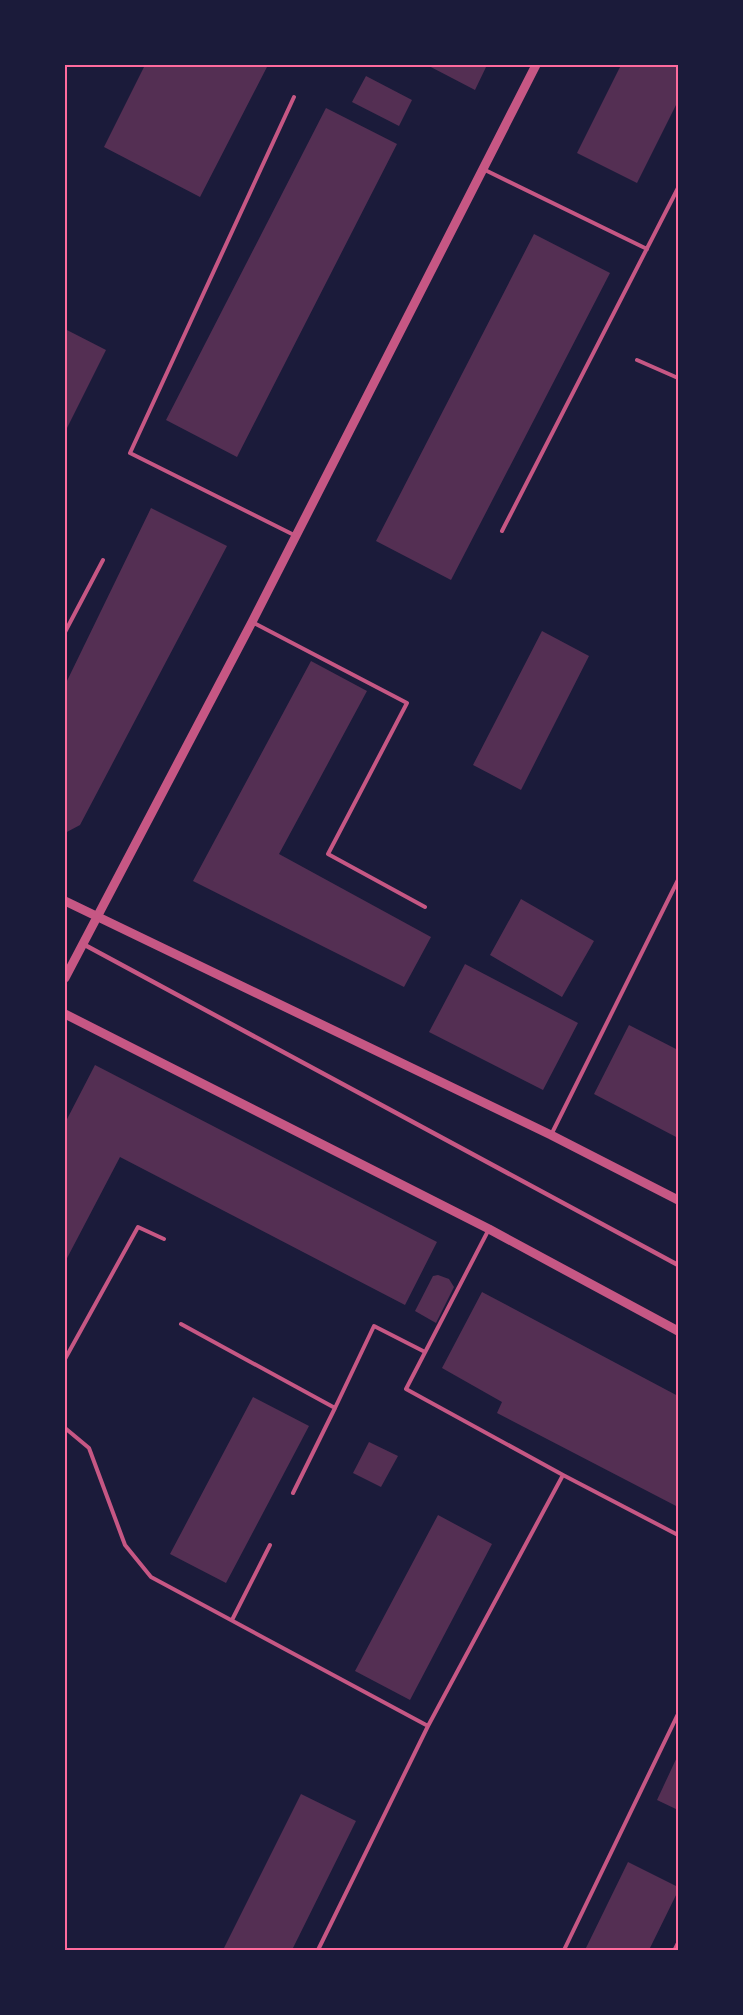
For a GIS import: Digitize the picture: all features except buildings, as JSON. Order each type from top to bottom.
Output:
[{"type":"street","points":[[65,978],[252,622],[536,65]]},
{"type":"street","points":[[65,900],[551,1135],[678,1200]]},
{"type":"street","points":[[82,944],[678,1265]]},
{"type":"street","points":[[65,1014],[489,1230],[678,1330]]},
{"type":"street","points":[[675,1950],[678,1944]]},
{"type":"lane","points":[[294,97],[130,453],[296,536]]},
{"type":"lane","points":[[483,169],[647,248]]},
{"type":"lane","points":[[502,531],[678,188]]},
{"type":"lane","points":[[637,360],[678,378]]},
{"type":"lane","points":[[65,632],[103,560]]},
{"type":"lane","points":[[252,622],[407,703],[328,854],[424,907]]},
{"type":"lane","points":[[551,1135],[678,880]]},
{"type":"lane","points":[[65,1359],[138,1227],[164,1239]]},
{"type":"lane","points":[[489,1230],[406,1389],[678,1535]]},
{"type":"lane","points":[[181,1324],[335,1408]]},
{"type":"lane","points":[[293,1494],[374,1326],[425,1352]]},
{"type":"lane","points":[[65,1428],[90,1448],[125,1545],[151,1578],[428,1726]]},
{"type":"lane","points":[[318,1950],[428,1726],[564,1475]]},
{"type":"lane","points":[[232,1620],[270,1545]]},
{"type":"lane","points":[[564,1950],[678,1714]]}]
